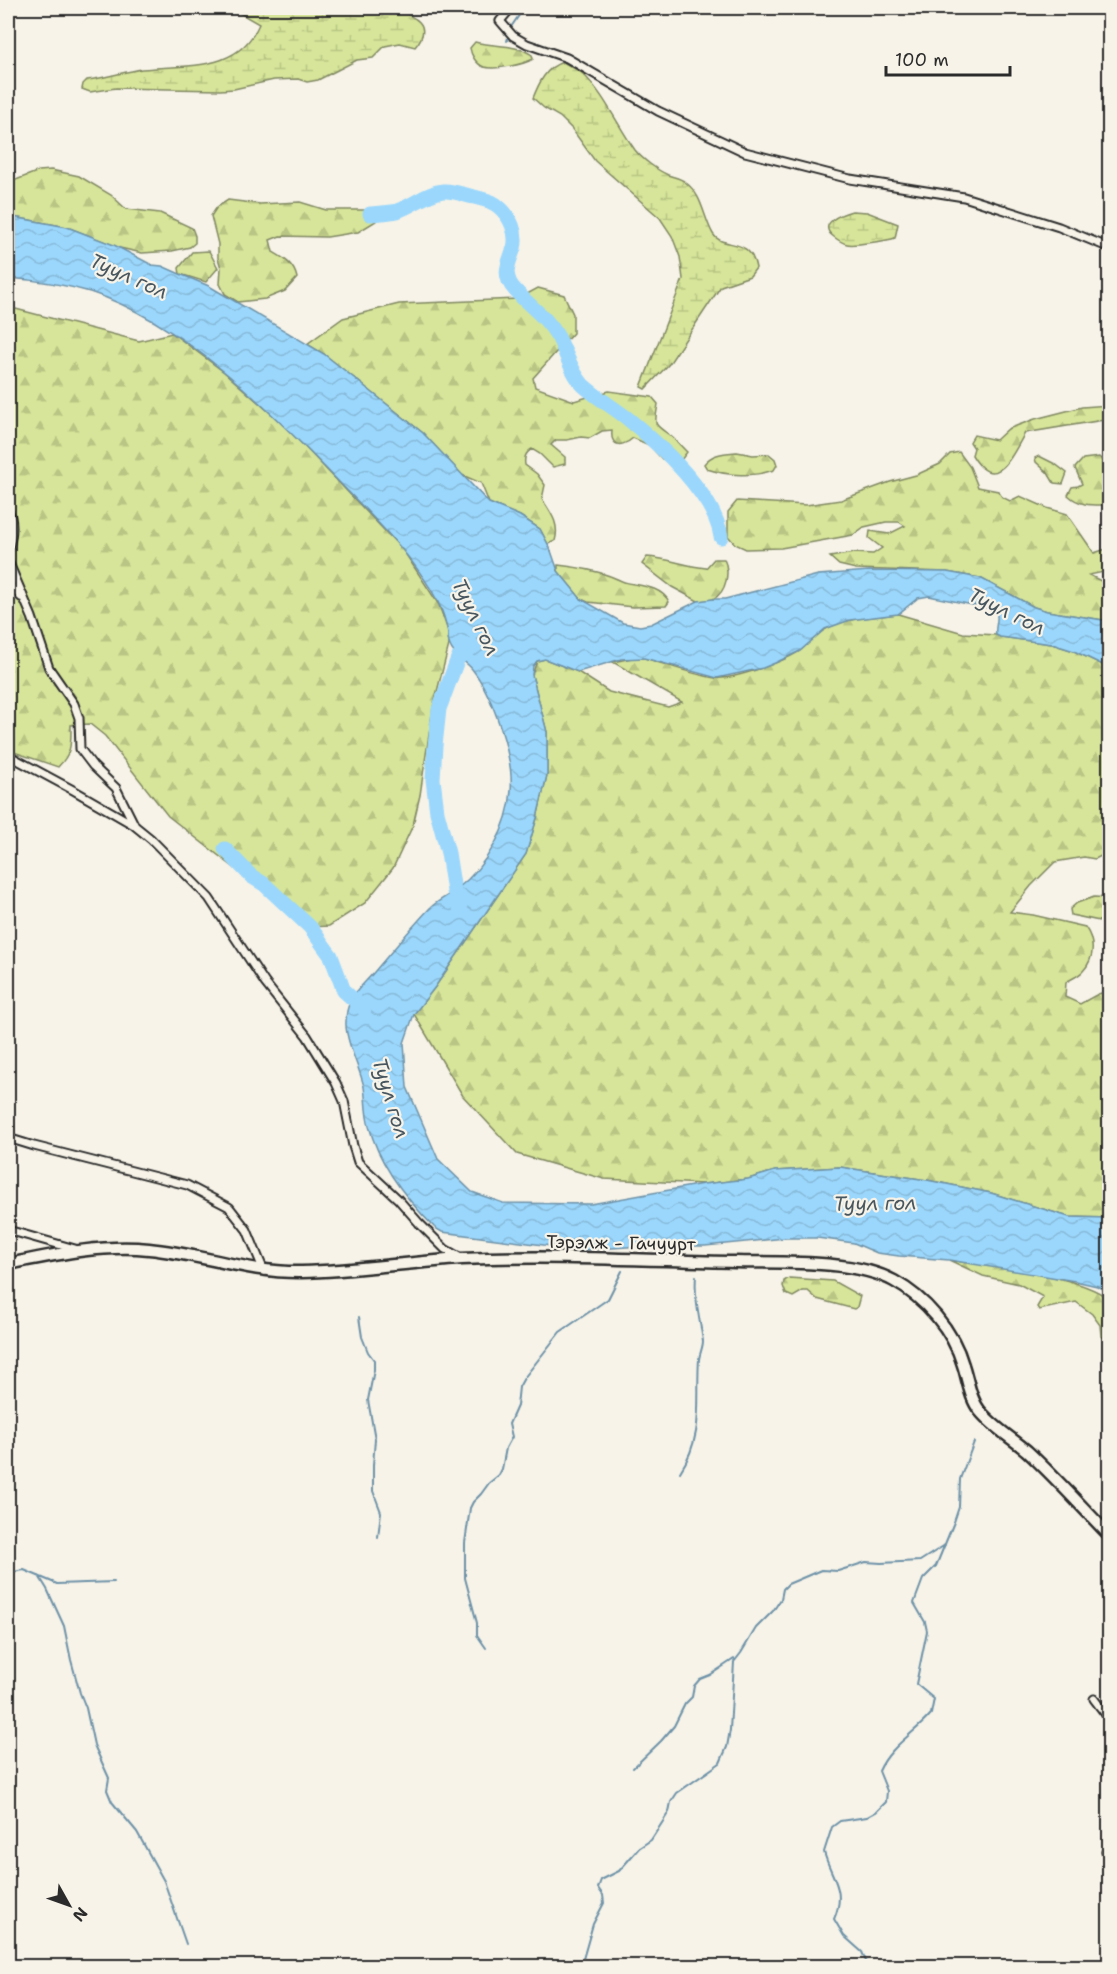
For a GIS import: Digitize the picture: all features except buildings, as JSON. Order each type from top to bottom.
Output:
[{"type":"main road","name":"Тэрэлж - Гачуурт","points":[[8,1264],[80,1251],[131,1248],[150,1249],[264,1271],[303,1272],[463,1259],[555,1258],[807,1263],[855,1269],[891,1279],[932,1311],[948,1332],[960,1354],[972,1395],[979,1410],[1045,1468],[1110,1536]]},
{"type":"street","points":[[511,8],[500,21],[513,36],[527,44],[567,58],[658,111],[745,152],[850,179],[964,197],[1059,227],[1110,248]]},
{"type":"street","points":[[8,510],[12,518],[11,541],[8,550]]},
{"type":"street","points":[[8,561],[32,617],[49,668],[74,704],[79,718],[81,749],[93,766],[116,788],[135,826]]},
{"type":"street","points":[[8,584],[24,601]]},
{"type":"street","points":[[8,755],[135,826],[151,839],[209,898],[265,983],[307,1036],[336,1083],[344,1101],[358,1162],[398,1199],[418,1223],[445,1249],[463,1259]]},
{"type":"street","points":[[8,1138],[187,1185],[229,1207],[247,1230],[264,1271]]},
{"type":"street","points":[[8,1230],[80,1251]]},
{"type":"street","points":[[1094,1699],[1110,1720]]},
{"type":"green space","points":[[231,8],[391,8],[418,21],[423,31],[415,47],[400,43],[385,46],[373,58],[357,60],[318,80],[307,82],[298,79],[274,80],[220,90],[116,88],[90,92],[82,89],[87,80],[142,69],[209,63],[238,51],[250,40],[259,24]]},
{"type":"green space","points":[[475,42],[526,51],[532,55],[533,59],[509,66],[484,67],[476,62],[471,54],[470,48]]},
{"type":"green space","points":[[563,62],[581,72],[591,82],[628,140],[642,157],[659,170],[691,187],[717,239],[748,251],[756,268],[750,276],[721,286],[669,364],[645,389],[641,387],[683,279],[680,257],[672,236],[660,218],[595,161],[572,129],[560,117],[544,108],[533,98],[548,72]]},
{"type":"green space","points":[[51,170],[79,176],[111,195],[126,209],[160,213],[192,228],[195,243],[190,247],[172,251],[142,253],[120,248],[67,227],[8,216],[8,183],[39,171]]},
{"type":"green space","points":[[228,200],[260,204],[300,202],[326,210],[375,210],[378,217],[376,221],[358,232],[327,237],[280,236],[270,240],[273,252],[291,265],[297,278],[285,291],[265,299],[238,302],[225,294],[220,284],[218,244],[211,216],[217,207]]},
{"type":"green space","points":[[852,211],[867,212],[898,224],[895,238],[847,244],[834,237],[829,232],[829,224],[842,214]]},
{"type":"green space","points":[[209,251],[218,268],[206,282],[180,274],[179,268],[192,252]]},
{"type":"green space","points":[[538,288],[564,295],[573,314],[573,333],[533,378],[535,387],[574,401],[609,391],[652,397],[658,404],[657,425],[687,452],[678,464],[662,459],[649,445],[633,438],[626,443],[615,443],[612,439],[612,430],[602,431],[590,438],[556,440],[551,445],[565,457],[565,464],[553,467],[532,449],[526,456],[525,465],[537,474],[545,485],[542,499],[551,514],[556,529],[555,541],[548,544],[540,529],[520,516],[489,503],[481,483],[462,475],[423,433],[324,354],[307,344],[343,318],[399,304],[518,299]]},
{"type":"green space","points":[[8,307],[139,341],[172,333],[224,372],[285,426],[403,550],[439,605],[448,631],[449,645],[433,707],[420,795],[413,825],[393,868],[365,903],[329,926],[310,927],[168,816],[105,736],[90,724],[71,725],[70,748],[58,767],[8,750],[8,548],[10,547],[11,505],[8,489],[10,454],[8,450]]},
{"type":"green space","points":[[1109,405],[1109,419],[1025,433],[1009,460],[996,471],[989,472],[972,455],[974,448],[970,442],[974,435],[996,440],[1008,429],[1035,419],[1082,407]]},
{"type":"green space","points":[[737,452],[753,455],[769,454],[775,459],[777,465],[774,470],[740,475],[707,469],[704,464],[707,460],[723,453]]},
{"type":"green space","points":[[959,452],[970,467],[978,487],[998,491],[1002,497],[1010,501],[1020,496],[1067,514],[1094,553],[1109,548],[1109,571],[1089,575],[1109,585],[1109,621],[1034,607],[980,578],[947,572],[856,569],[839,565],[830,557],[854,553],[873,554],[882,548],[869,538],[870,531],[889,534],[905,526],[899,522],[886,522],[864,527],[853,535],[781,548],[746,549],[735,544],[728,536],[728,512],[737,501],[806,505],[841,500],[916,475],[940,464],[950,454]]},
{"type":"green space","points":[[1039,456],[1067,473],[1063,484],[1054,483],[1048,473],[1036,462],[1035,458]]},
{"type":"green space","points":[[1099,457],[1109,466],[1109,505],[1087,505],[1078,502],[1068,495],[1072,487],[1082,484],[1075,468],[1083,459]]},
{"type":"green space","points":[[647,557],[706,568],[714,559],[724,559],[727,569],[726,581],[718,596],[698,601],[672,587],[642,564]]},
{"type":"green space","points":[[558,565],[591,570],[657,590],[669,602],[666,606],[633,607],[588,602],[581,599],[558,571]]},
{"type":"green space","points":[[898,614],[963,633],[996,635],[1052,644],[1074,651],[1105,666],[1109,665],[1109,852],[1095,859],[1084,857],[1055,862],[1010,912],[1085,927],[1091,938],[1092,955],[1081,973],[1066,982],[1065,997],[1080,1004],[1109,991],[1109,1218],[1069,1217],[991,1193],[927,1180],[840,1167],[775,1171],[748,1179],[703,1184],[604,1179],[517,1154],[463,1096],[414,1014],[526,854],[547,775],[547,732],[532,675],[537,661],[545,659],[578,672],[609,692],[668,707],[682,702],[613,662],[644,658],[707,677],[723,678],[757,670],[791,656],[822,631],[834,625],[861,618]]},
{"type":"green space","points":[[1094,897],[1109,898],[1109,923],[1071,915],[1070,909],[1077,903]]},
{"type":"green space","points":[[949,1260],[1033,1273],[1077,1283],[1095,1290],[1109,1299],[1109,1347],[1101,1336],[1100,1325],[1092,1314],[1076,1302],[1039,1310],[1037,1307],[1043,1297],[1019,1284],[983,1276]]},
{"type":"green space","points":[[789,1278],[833,1281],[860,1296],[857,1307],[854,1309],[817,1299],[808,1291],[803,1291],[793,1297],[786,1294],[783,1286],[784,1281]]},
{"type":"water","name":"Туул гол","points":[[8,216],[67,227],[114,245],[152,265],[162,266],[209,286],[324,354],[423,433],[489,503],[520,516],[540,529],[558,571],[581,599],[623,623],[640,626],[651,624],[698,601],[725,599],[818,575],[869,571],[947,572],[980,578],[1034,607],[1109,621],[1109,665],[1105,666],[1074,651],[1052,644],[1000,637],[996,635],[997,614],[992,609],[929,596],[918,598],[898,614],[850,620],[825,629],[800,651],[763,668],[717,678],[644,658],[621,659],[578,672],[545,659],[537,661],[533,666],[532,675],[547,732],[547,775],[526,854],[414,1014],[404,1043],[407,1087],[438,1159],[472,1192],[503,1203],[591,1204],[703,1184],[748,1179],[775,1171],[840,1167],[927,1180],[991,1193],[1069,1217],[1109,1218],[1109,1293],[1097,1286],[1075,1281],[949,1260],[877,1253],[854,1243],[817,1238],[786,1238],[705,1246],[642,1246],[582,1250],[442,1232],[435,1228],[395,1181],[374,1140],[367,1116],[364,1087],[348,1040],[346,1015],[359,989],[430,908],[468,880],[486,858],[501,832],[509,804],[511,776],[505,744],[494,710],[480,680],[452,650],[438,602],[417,569],[380,525],[314,456],[225,372],[193,347],[159,325],[125,306],[90,292],[49,283],[8,278]]},
{"type":"waterway","points":[[507,41],[511,27],[524,8]]},
{"type":"waterway","points":[[370,214],[397,211],[431,194],[443,191],[484,199],[499,207],[510,220],[515,237],[507,269],[511,285],[554,330],[575,374],[583,385],[640,429],[684,472],[708,504],[717,521],[721,537]]},
{"type":"waterway","name":"Туул гол","points":[[461,911],[454,891],[448,853],[437,812],[433,779],[439,709],[458,658],[473,646]]},
{"type":"waterway","points":[[225,849],[251,876],[264,884],[310,927],[331,956],[344,991],[364,1009]]},
{"type":"waterway","points":[[486,1648],[477,1635],[477,1623],[465,1578],[465,1543],[470,1508],[502,1469],[506,1448],[512,1437],[509,1424],[517,1406],[519,1387],[524,1378],[560,1332],[608,1299],[622,1271]]},
{"type":"waterway","points":[[680,1472],[693,1444],[698,1417],[699,1359],[703,1341],[696,1276]]},
{"type":"waterway","points":[[359,1317],[362,1337],[374,1360],[368,1400],[375,1439],[373,1491],[381,1512],[378,1537]]},
{"type":"waterway","points":[[868,1966],[862,1952],[844,1936],[834,1919],[838,1909],[838,1891],[824,1852],[832,1827],[840,1821],[867,1817],[886,1802],[887,1791],[879,1771],[889,1754],[931,1714],[934,1699],[916,1684],[927,1631],[925,1622],[914,1603],[923,1579],[936,1566],[954,1522],[959,1507],[960,1479],[974,1442]]},
{"type":"waterway","points":[[581,1966],[593,1924],[604,1903],[603,1895],[598,1888],[601,1880],[619,1871],[639,1848],[651,1840],[669,1812],[671,1802],[677,1793],[720,1763],[727,1747],[730,1730],[734,1662],[756,1628],[773,1611],[781,1599],[783,1589],[788,1584],[821,1570],[838,1571],[866,1562],[920,1561],[945,1545]]},
{"type":"waterway","points":[[8,1573],[24,1570],[57,1584],[114,1582]]},
{"type":"waterway","points":[[39,1576],[64,1626],[94,1745],[109,1778],[107,1790],[112,1802],[137,1832],[164,1881],[186,1944]]},
{"type":"waterway","points":[[633,1768],[674,1726],[685,1704],[692,1697],[694,1686],[700,1679],[734,1659]]}]
